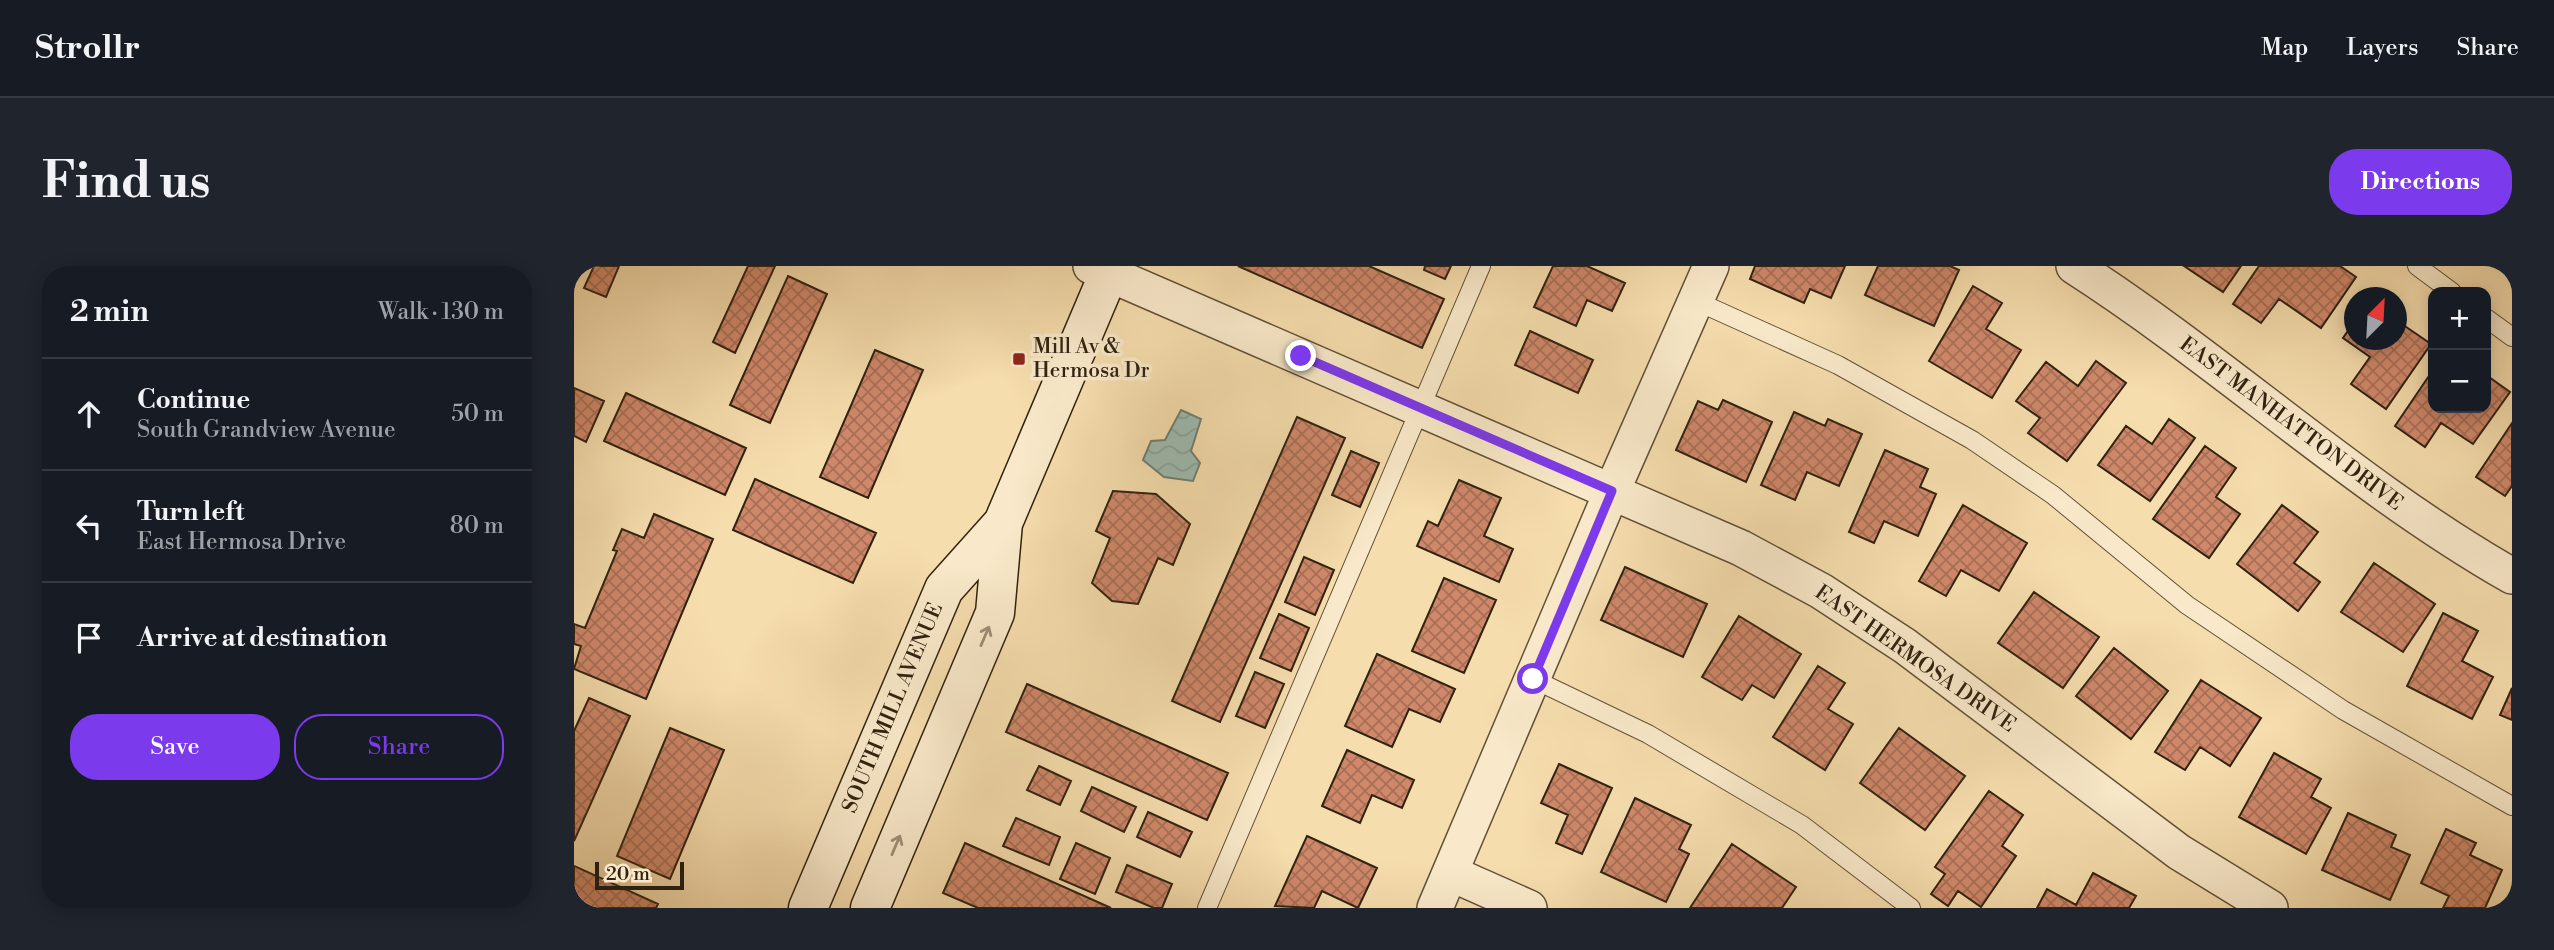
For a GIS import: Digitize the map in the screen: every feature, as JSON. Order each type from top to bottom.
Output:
[{"type":"main road","name":"SOUTH MILL AVENUE","points":[[870,908],[995,613],[1003,523],[1104,268]]},
{"type":"main road","name":"SOUTH MILL AVENUE","points":[[808,908],[944,589],[1003,523]]},
{"type":"street","points":[[1436,908],[1612,491],[1711,266]]},
{"type":"street","name":"EAST MANHATTON DRIVE","points":[[2074,266],[2157,321],[2406,511],[2512,576]]},
{"type":"street","name":"EAST HERMOSA DRIVE","points":[[1104,268],[1741,548],[1821,591],[1905,646],[2179,852],[2270,908]]},
{"type":"street","points":[[1450,873],[1529,908]]},
{"type":"lane","points":[[1207,908],[1481,266]]},
{"type":"lane","points":[[2417,266],[2445,287]]},
{"type":"lane","points":[[1696,301],[1838,365],[1972,440],[2053,495],[2198,613],[2343,710],[2512,806]]},
{"type":"lane","points":[[2491,322],[2512,337]]},
{"type":"lane","points":[[1533,679],[1648,734],[1802,825],[1911,908]]},
{"type":"water","points":[[1181,410],[1201,419],[1191,451],[1200,463],[1193,481],[1164,477],[1143,460],[1151,441],[1165,440]]},
{"type":"building","points":[[594,266],[619,266],[606,297],[584,288]]},
{"type":"building","points":[[748,266],[775,266],[735,353],[713,342]]},
{"type":"building","points":[[1238,266],[1369,266],[1444,299],[1422,348]]},
{"type":"building","points":[[1425,266],[1451,266],[1445,279],[1424,270]]},
{"type":"building","points":[[1553,266],[1587,266],[1625,283],[1612,311],[1587,300],[1576,326],[1534,307]]},
{"type":"building","points":[[1755,266],[1845,266],[1831,298],[1810,289],[1804,303],[1750,279]]},
{"type":"building","points":[[1878,266],[1950,266],[1959,270],[1934,326],[1865,295]]},
{"type":"building","points":[[2184,266],[2241,266],[2223,292]]},
{"type":"building","points":[[2259,266],[2340,266],[2356,277],[2349,287],[2344,287],[2344,294],[2321,328],[2279,299],[2261,323],[2233,304]]},
{"type":"building","points":[[2512,266],[2512,276],[2496,267]]},
{"type":"building","points":[[788,276],[827,294],[770,423],[730,405]]},
{"type":"building","points":[[1973,286],[2002,303],[1986,329],[2021,350],[1992,398],[1929,361]]},
{"type":"building","points":[[2407,328],[2428,342],[2428,348],[2386,409],[2351,384],[2370,357],[2360,350],[2407,350]]},
{"type":"building","points":[[1530,331],[1593,360],[1578,393],[1515,365]]},
{"type":"building","points":[[875,350],[923,370],[868,498],[820,477]]},
{"type":"building","points":[[2096,361],[2126,383],[2067,461],[2028,433],[2040,418],[2016,401],[2046,362],[2078,386]]},
{"type":"building","points":[[2428,377],[2428,413],[2491,413],[2491,379],[2510,392],[2473,444],[2441,423],[2425,447],[2395,426]]},
{"type":"building","points":[[574,388],[604,401],[586,442],[574,436]]},
{"type":"building","points":[[626,393],[746,448],[725,495],[604,441]]},
{"type":"building","points":[[1723,400],[1772,422],[1746,482],[1676,450],[1698,401],[1718,410]]},
{"type":"building","points":[[1794,412],[1825,426],[1828,419],[1862,434],[1839,486],[1807,472],[1795,500],[1761,485]]},
{"type":"building","points":[[1297,417],[1345,438],[1220,722],[1172,701]]},
{"type":"building","points":[[2169,419],[2195,438],[2150,501],[2098,465],[2126,426],[2152,444]]},
{"type":"building","points":[[2512,423],[2512,486],[2505,496],[2476,477]]},
{"type":"building","points":[[2205,446],[2236,468],[2216,497],[2240,514],[2209,558],[2153,519]]},
{"type":"building","points":[[1885,450],[1928,469],[1920,487],[1936,494],[1918,536],[1884,521],[1874,543],[1849,532]]},
{"type":"building","points":[[1351,451],[1379,463],[1360,507],[1332,495]]},
{"type":"building","points":[[755,479],[876,533],[853,583],[733,530]]},
{"type":"building","points":[[1459,480],[1501,498],[1484,536],[1513,549],[1499,582],[1417,546],[1428,521],[1438,526]]},
{"type":"building","points":[[1113,491],[1156,494],[1190,524],[1173,565],[1158,558],[1138,604],[1112,601],[1092,583],[1110,538],[1096,531]]},
{"type":"building","points":[[1963,505],[2027,543],[1999,591],[1961,570],[1946,596],[1919,581]]},
{"type":"building","points":[[2282,505],[2318,532],[2294,563],[2320,582],[2298,611],[2237,564]]},
{"type":"building","points":[[654,514],[713,539],[646,699],[574,669],[581,646],[574,644],[574,624],[585,628],[617,551],[613,550],[622,529],[644,538]]},
{"type":"building","points":[[1304,557],[1334,570],[1315,615],[1285,602]]},
{"type":"building","points":[[2374,563],[2435,604],[2403,652],[2341,612]]},
{"type":"building","points":[[1625,567],[1707,604],[1683,657],[1601,620]]},
{"type":"building","points":[[1444,578],[1496,600],[1464,673],[1412,651]]},
{"type":"building","points":[[2034,592],[2099,637],[2063,688],[1998,643]]},
{"type":"building","points":[[2443,613],[2478,631],[2462,661],[2493,677],[2472,719],[2407,686]]},
{"type":"building","points":[[1279,614],[1309,628],[1291,671],[1260,658]]},
{"type":"building","points":[[1739,616],[1801,654],[1774,698],[1752,685],[1742,700],[1702,677]]},
{"type":"building","points":[[2114,648],[2168,691],[2131,739],[2076,696]]},
{"type":"building","points":[[1377,654],[1455,689],[1440,722],[1409,709],[1392,747],[1345,726]]},
{"type":"building","points":[[1818,666],[1845,683],[1828,709],[1853,724],[1825,770],[1773,737]]},
{"type":"building","points":[[1255,672],[1284,684],[1265,728],[1236,716]]},
{"type":"building","points":[[2201,680],[2261,718],[2230,766],[2200,747],[2185,770],[2155,752]]},
{"type":"building","points":[[1027,684],[1228,773],[1207,820],[1006,732]]},
{"type":"building","points":[[2512,688],[2512,720],[2500,715]]},
{"type":"building","points":[[589,698],[630,716],[574,841],[574,731]]},
{"type":"building","points":[[670,728],[724,750],[670,879],[617,856]]},
{"type":"building","points":[[1899,728],[1965,776],[1925,830],[1860,783]]},
{"type":"building","points":[[1347,750],[1414,780],[1402,808],[1372,795],[1360,823],[1322,806]]},
{"type":"building","points":[[2274,753],[2321,779],[2311,797],[2331,808],[2306,854],[2239,817]]},
{"type":"building","points":[[1559,764],[1612,788],[1582,854],[1556,843],[1568,815],[1541,803]]},
{"type":"building","points":[[1039,766],[1071,781],[1060,805],[1027,790]]},
{"type":"building","points":[[1092,787],[1136,807],[1124,832],[1081,811]]},
{"type":"building","points":[[1989,791],[2023,815],[2002,846],[2016,856],[1981,907],[1958,891],[1948,906],[1931,894],[1945,874],[1935,867]]},
{"type":"building","points":[[1635,798],[1691,825],[1679,849],[1689,854],[1666,902],[1601,872]]},
{"type":"building","points":[[1148,812],[1192,832],[1180,857],[1137,837]]},
{"type":"building","points":[[2348,813],[2396,835],[2391,847],[2410,855],[2390,900],[2322,870]]},
{"type":"building","points":[[1016,818],[1060,837],[1049,865],[1003,846]]},
{"type":"building","points":[[2446,829],[2476,843],[2470,855],[2502,870],[2485,908],[2443,908],[2449,896],[2421,883]]},
{"type":"building","points":[[1307,836],[1377,868],[1358,908],[1322,891],[1314,908],[1275,906]]},
{"type":"building","points":[[965,843],[1111,908],[978,908],[943,893]]},
{"type":"building","points":[[1076,843],[1110,858],[1095,894],[1060,879]]},
{"type":"building","points":[[1732,844],[1796,887],[1782,908],[1690,908]]},
{"type":"building","points":[[1127,865],[1172,884],[1162,908],[1154,908],[1116,892]]},
{"type":"building","points":[[574,866],[658,904],[656,908],[574,908]]},
{"type":"building","points":[[2093,873],[2136,896],[2129,908],[2037,908],[2047,889],[2076,905]]},
{"type":"place","name":"Mill Av & Hermosa Dr","points":[[1019,359]]},
{"type":"route","points":[[1301,356],[1612,491],[1533,679]]}]
